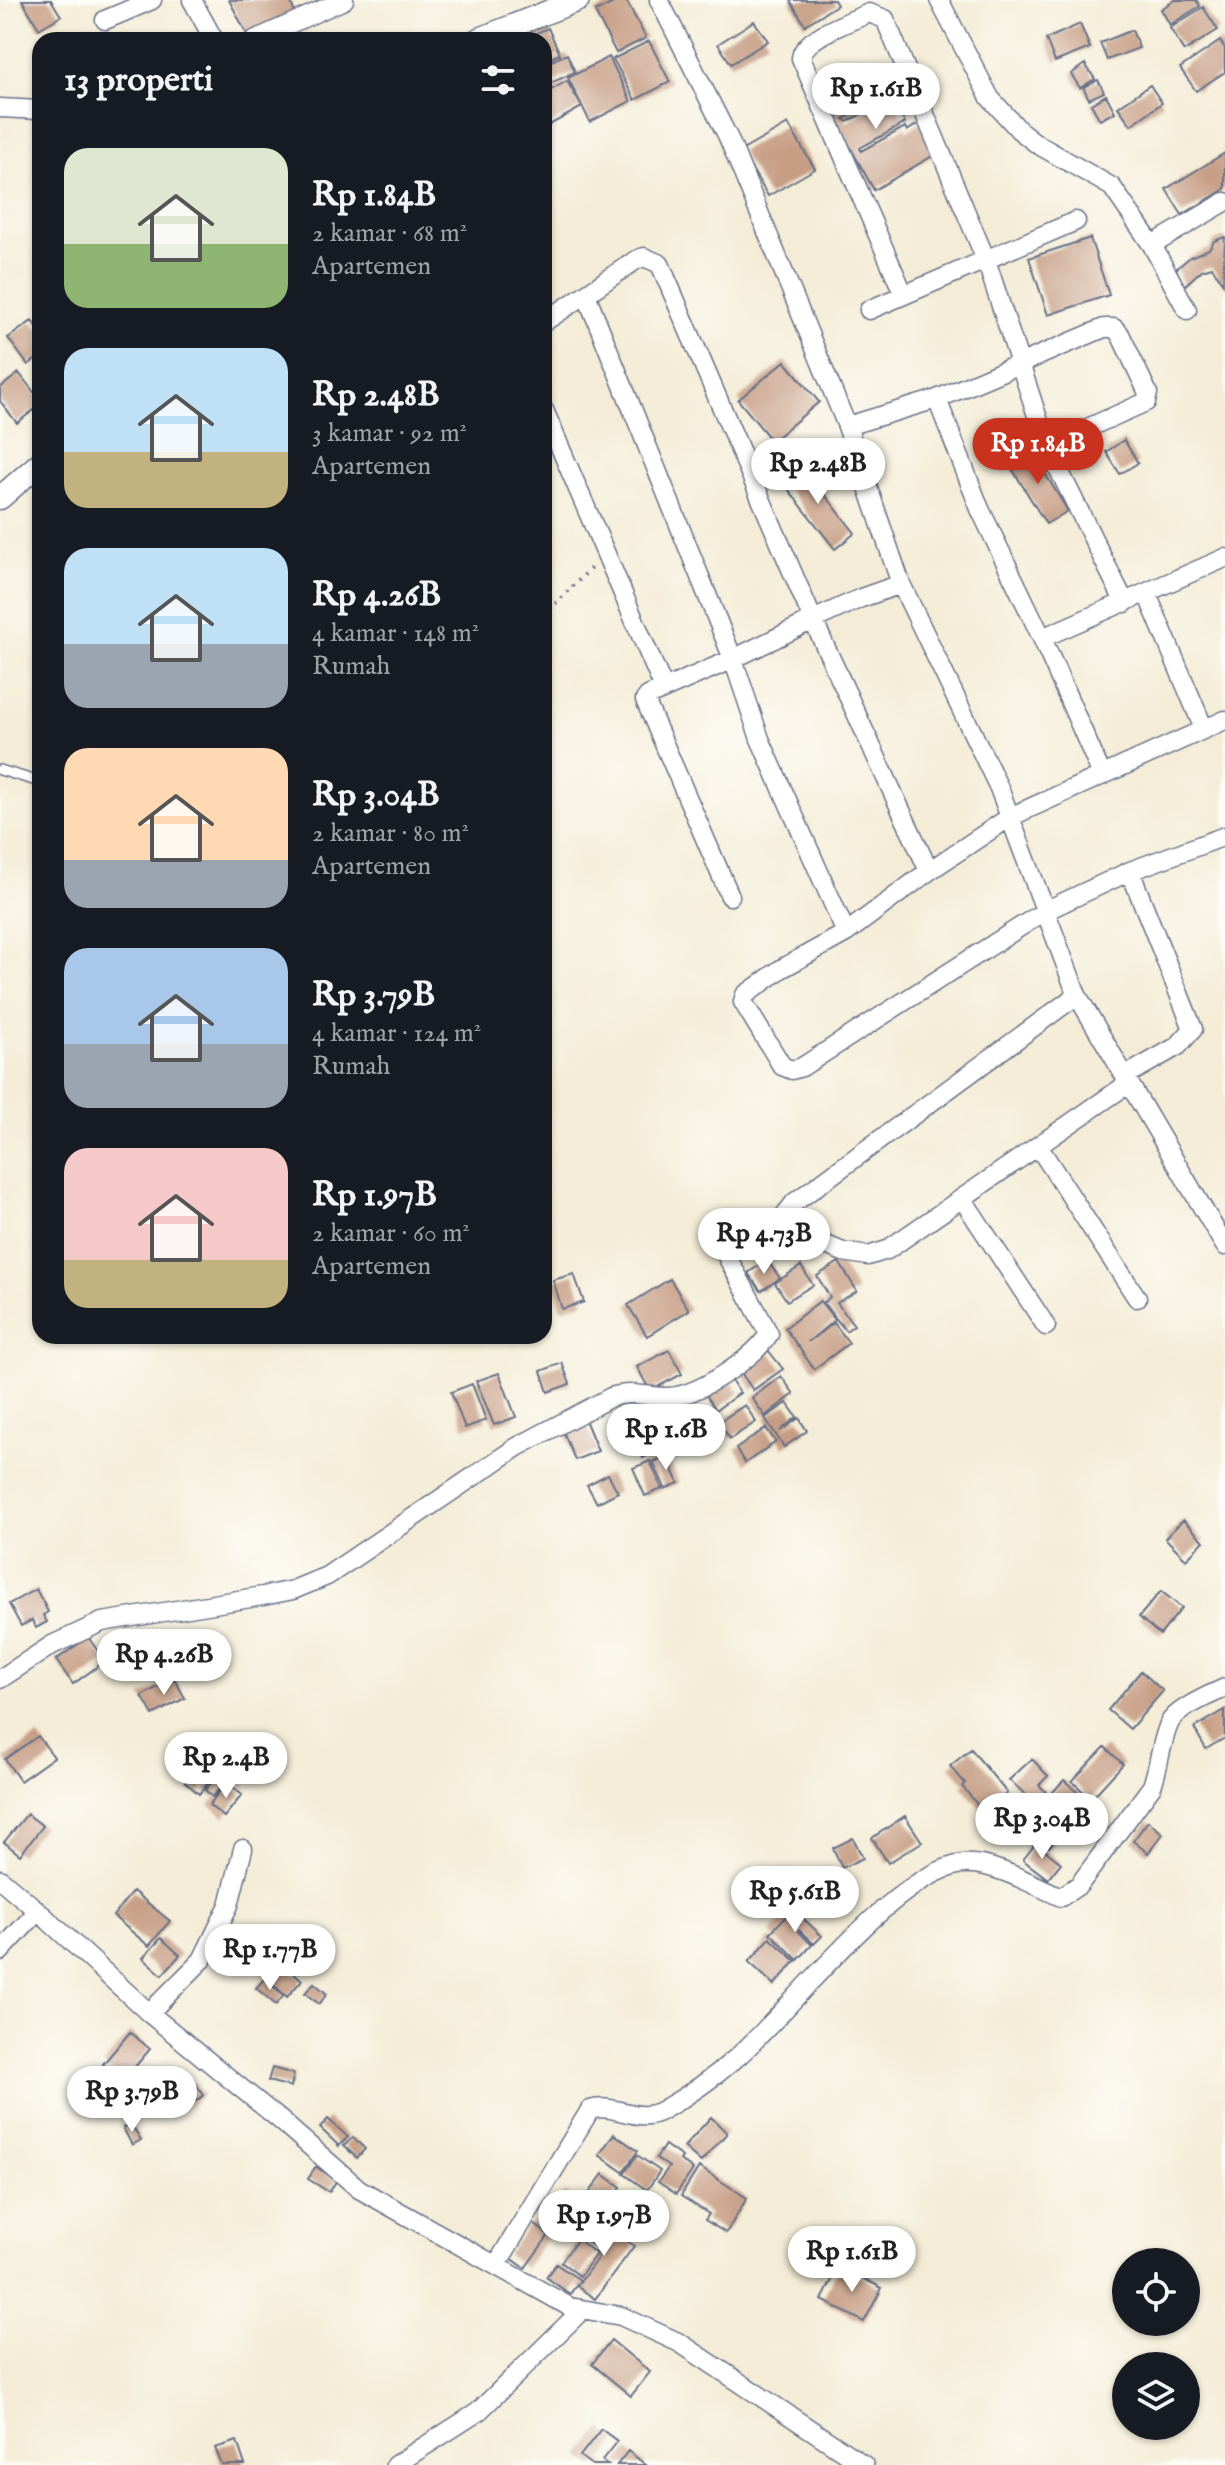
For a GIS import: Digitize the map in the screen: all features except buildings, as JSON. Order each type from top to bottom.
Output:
[{"type":"street","points":[[105,20],[152,0]]},
{"type":"street","points":[[192,0],[210,32]]},
{"type":"street","points":[[295,0],[304,18]]},
{"type":"street","points":[[272,32],[344,0]]},
{"type":"street","points":[[497,32],[578,0]]},
{"type":"street","points":[[659,0],[728,137],[847,426],[901,584],[1010,817],[1077,995],[1225,1246]]},
{"type":"street","points":[[939,0],[990,98],[1001,112],[1037,144],[1112,187],[1152,245],[1187,310]]},
{"type":"street","points":[[904,295],[801,58],[808,43],[869,13],[885,19],[986,260],[1047,446],[1125,603]]},
{"type":"street","points":[[0,108],[32,110]]},
{"type":"street","points":[[1152,245],[1222,210]]},
{"type":"street","points":[[869,310],[1076,221]]},
{"type":"street","points":[[552,317],[636,260],[644,257],[660,264],[813,620],[929,871]]},
{"type":"street","points":[[586,294],[733,659],[760,739],[846,933]]},
{"type":"street","points":[[847,426],[937,399],[1110,327],[1120,334],[1148,393],[1146,402],[1047,446]]},
{"type":"street","points":[[937,399],[980,509],[1042,638],[1102,775]]},
{"type":"street","points":[[552,429],[664,689]]},
{"type":"street","points":[[0,498],[32,470]]},
{"type":"street","points":[[1042,638],[1225,558]]},
{"type":"street","points":[[730,896],[646,704],[648,696],[861,598],[901,584]]},
{"type":"street","points":[[1147,594],[1225,741]]},
{"type":"street","points":[[1216,724],[1010,817],[929,871],[846,933],[781,969],[745,995],[743,1002],[782,1066],[792,1070],[802,1067],[1045,911],[1130,871],[1225,836]]},
{"type":"street","points":[[0,1679],[52,1645],[102,1622],[293,1590],[327,1576],[517,1447],[611,1397],[623,1393],[673,1397],[734,1368],[769,1334],[724,1251],[730,1240],[767,1221],[843,1252],[868,1256],[887,1250],[1178,1046],[1193,1029],[1130,871]]},
{"type":"street","points":[[777,1225],[795,1202],[1077,995]]},
{"type":"street","points":[[1038,1146],[1137,1298]]},
{"type":"street","points":[[962,1198],[1046,1326]]},
{"type":"street","points":[[497,2264],[590,2110],[603,2108],[644,2116],[658,2113],[702,2083],[746,2049],[879,1912],[918,1883],[963,1864],[982,1865],[1061,1897],[1079,1885],[1152,1786],[1168,1724],[1181,1712],[1225,1688]]},
{"type":"street","points":[[149,2013],[202,1960],[229,1905],[243,1849]]},
{"type":"street","points":[[0,1879],[149,2013],[359,2189],[570,2307],[621,2316],[680,2343],[864,2465]]},
{"type":"street","points":[[0,1952],[38,1911]]},
{"type":"street","points":[[395,2465],[478,2412],[582,2310]]},
{"type":"lane","points":[[0,770],[32,780]]},
{"type":"path","points":[[552,607],[584,573],[608,560]]}]
